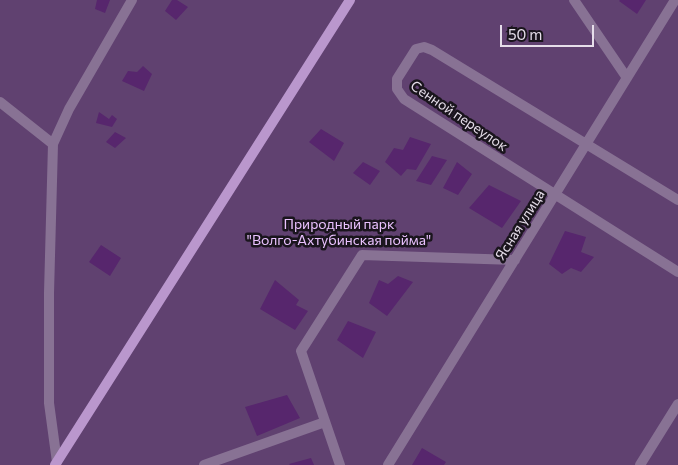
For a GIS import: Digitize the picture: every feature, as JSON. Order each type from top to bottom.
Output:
[{"type":"street","points":[[56,464],[48,403],[53,144],[69,109],[132,0]]},
{"type":"street","points":[[56,464],[350,0]]},
{"type":"street","points":[[574,0],[627,78]]},
{"type":"street","name":"Ясная улица","points":[[388,465],[675,0]]},
{"type":"street","name":"Сенной переулок","points":[[678,200],[432,50],[424,47],[416,49],[397,80],[397,89],[404,99],[678,272]]},
{"type":"street","points":[[0,102],[53,144]]},
{"type":"street","points":[[340,465],[300,351],[362,255],[515,260]]},
{"type":"street","points":[[640,465],[678,404]]},
{"type":"street","points":[[204,465],[325,422]]},
{"type":"green space","name":"Природный парк \"Волго-Ахтубинская пойма\"","points":[[0,0],[678,0],[678,465],[0,465]]},
{"type":"building","points":[[97,0],[110,0],[105,13],[95,9]]},
{"type":"building","points":[[172,0],[177,0],[188,7],[176,20],[165,11]]},
{"type":"building","points":[[620,0],[646,0],[637,14]]},
{"type":"building","points":[[143,66],[152,74],[144,91],[122,81],[128,71],[137,72]]},
{"type":"building","points":[[99,112],[109,119],[112,115],[117,119],[112,127],[96,123]]},
{"type":"building","points":[[321,129],[344,143],[334,161],[309,142]]},
{"type":"building","points":[[115,132],[126,138],[115,148],[106,142]]},
{"type":"building","points":[[410,137],[431,144],[416,170],[407,169],[401,176],[385,162],[394,148],[403,150]]},
{"type":"building","points":[[432,156],[447,160],[431,185],[416,181]]},
{"type":"building","points":[[363,162],[380,171],[370,185],[353,173]]},
{"type":"building","points":[[457,162],[472,174],[458,195],[443,188]]},
{"type":"building","points":[[489,185],[521,201],[502,228],[469,208]]},
{"type":"building","points":[[565,231],[586,237],[581,252],[594,257],[581,272],[571,268],[562,274],[549,264]]},
{"type":"building","points":[[101,245],[121,258],[110,276],[89,262]]},
{"type":"building","points":[[398,276],[413,282],[387,316],[369,303],[379,280],[388,284]]},
{"type":"building","points":[[275,280],[299,300],[296,305],[308,311],[295,330],[260,309]]},
{"type":"building","points":[[348,321],[376,332],[363,358],[337,340]]},
{"type":"building","points":[[287,395],[300,418],[257,436],[245,407]]},
{"type":"building","points":[[422,448],[446,462],[444,465],[412,465]]},
{"type":"building","points":[[311,458],[314,465],[289,464]]}]
